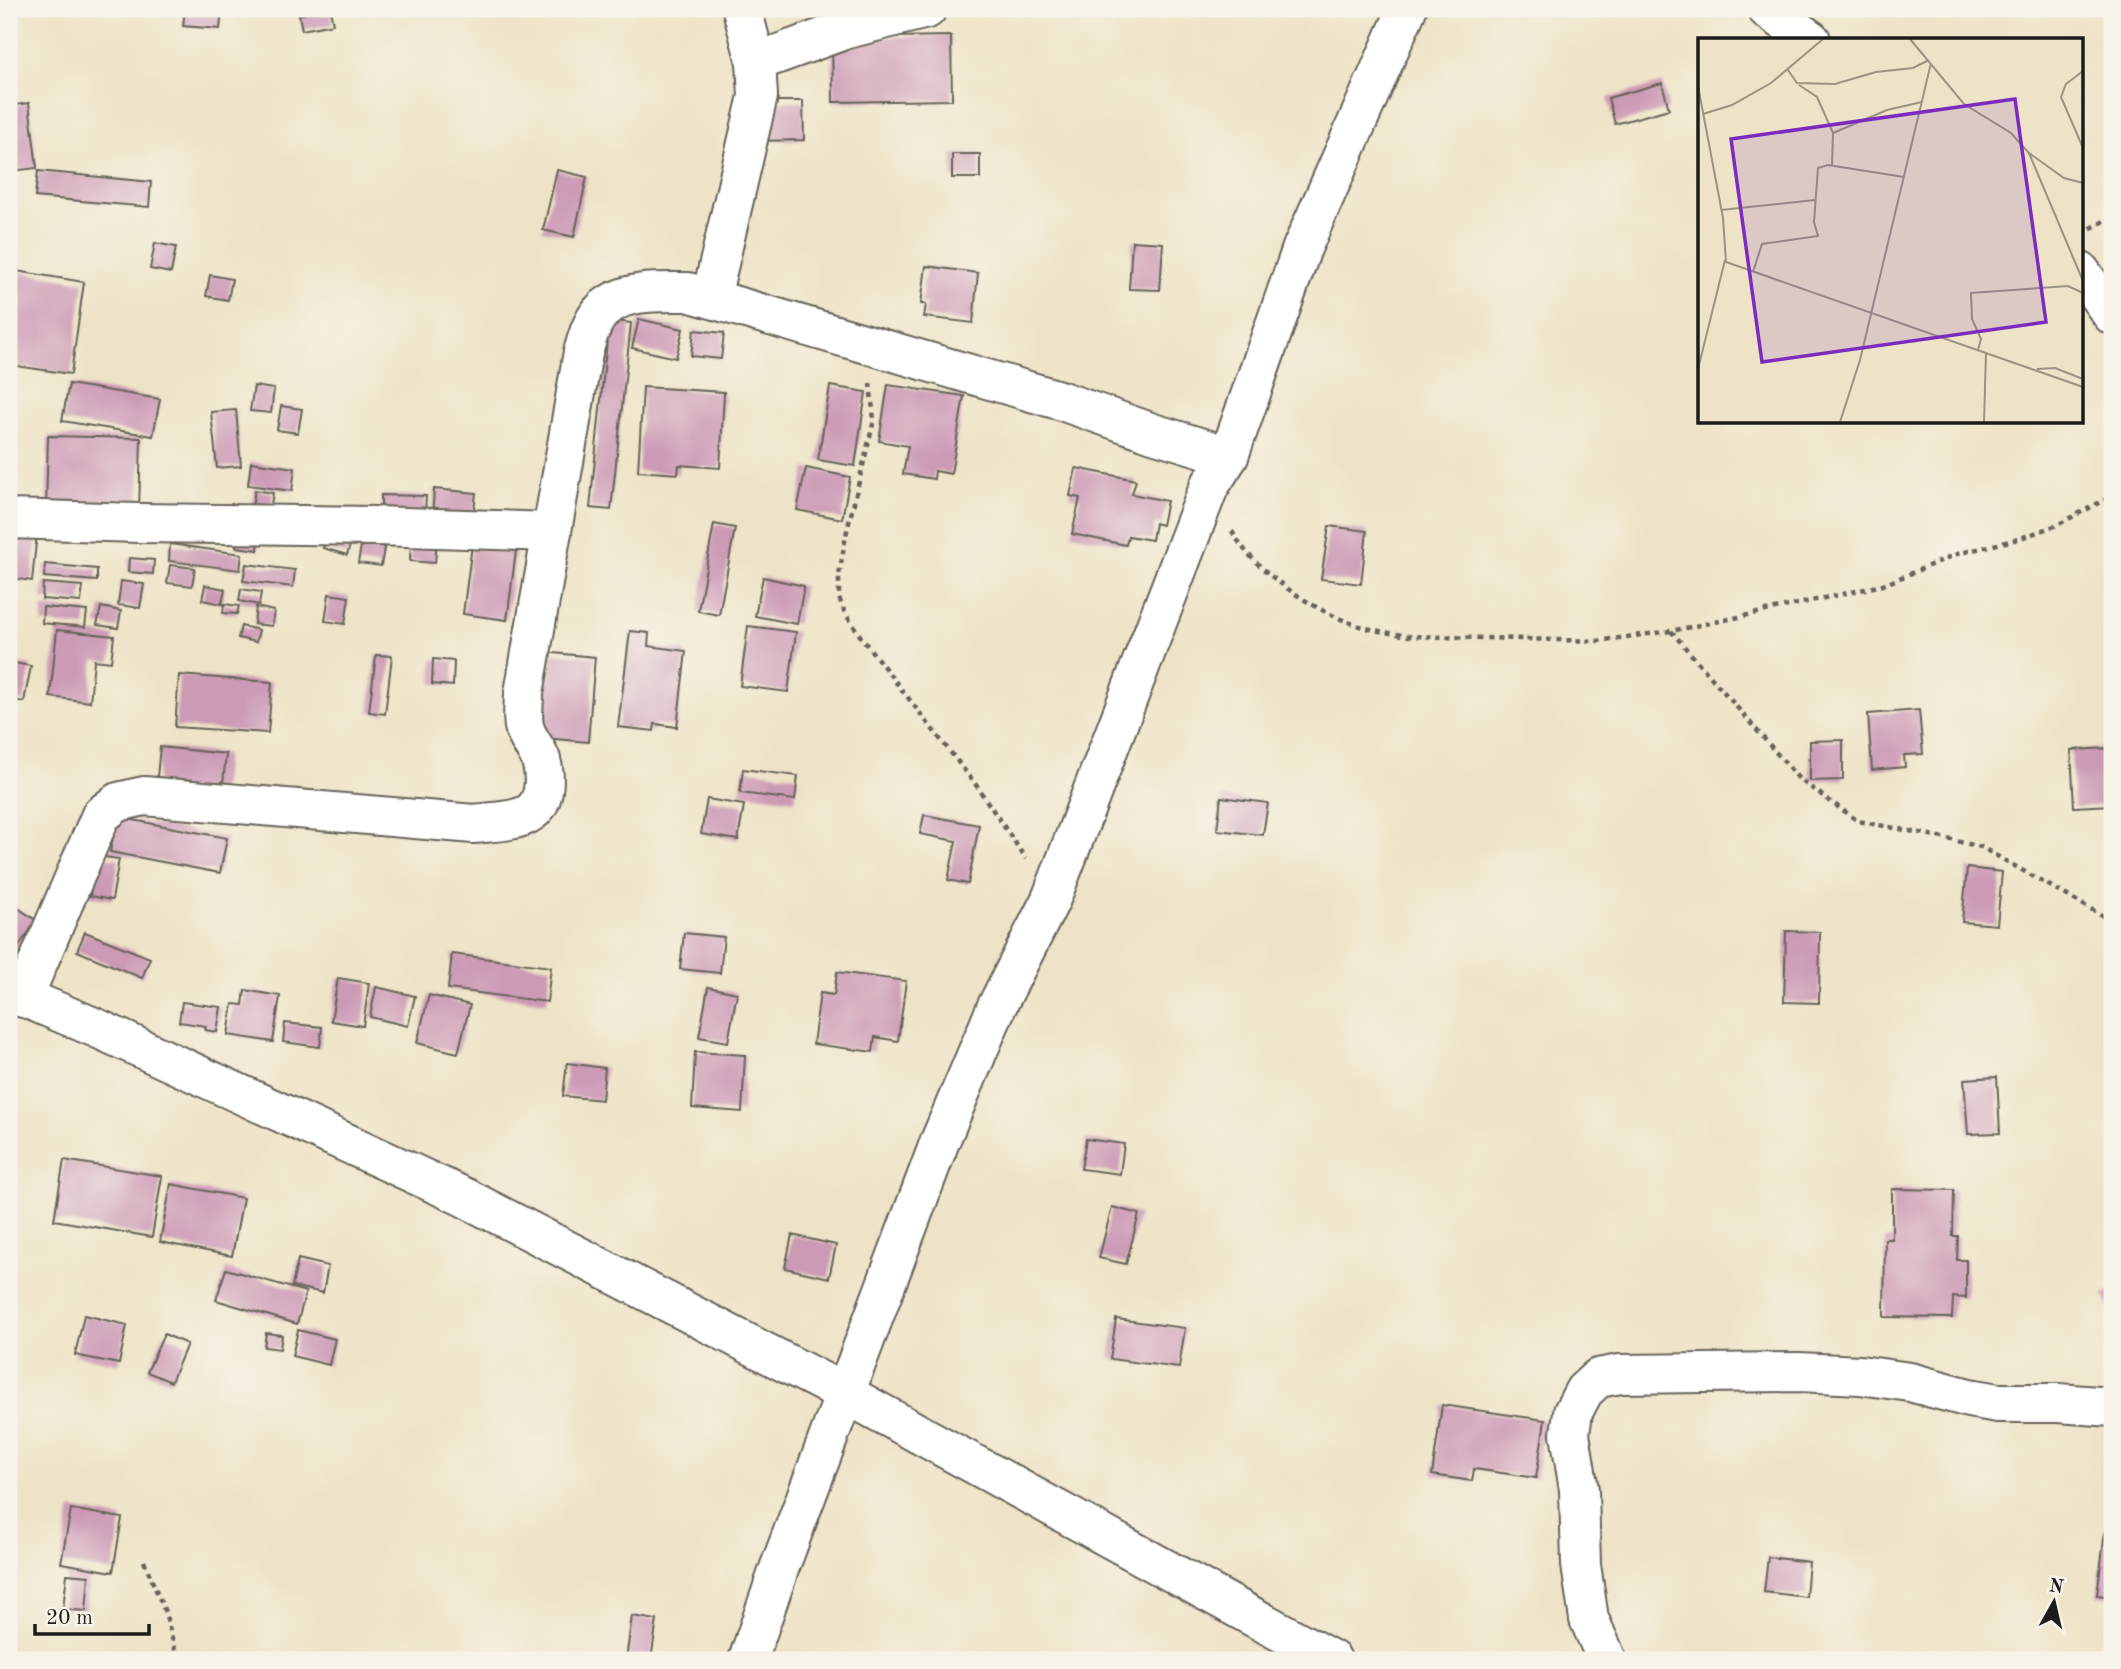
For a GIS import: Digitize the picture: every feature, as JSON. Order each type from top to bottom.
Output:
[{"type":"street","points":[[711,298],[758,96],[756,62],[742,9]]},
{"type":"street","points":[[756,62],[847,29],[927,9]]},
{"type":"street","points":[[748,1660],[779,1569],[940,1141],[997,1006],[1051,899],[1219,471],[1302,248],[1407,9]]},
{"type":"street","points":[[1767,9],[1808,38]]},
{"type":"street","points":[[2082,273],[2112,314]]},
{"type":"street","points":[[1219,471],[1153,433],[1059,400],[711,298],[688,292],[643,292],[611,302],[592,323],[583,352],[524,694],[523,723],[528,738],[540,757],[546,782],[538,803],[528,814],[505,821],[474,824],[144,796],[118,802],[101,815],[16,994],[101,1030],[464,1197],[846,1394],[1332,1660]]},
{"type":"street","points":[[9,519],[552,532]]},
{"type":"street","points":[[1607,1660],[1589,1619],[1581,1565],[1578,1490],[1570,1434],[1573,1412],[1584,1391],[1598,1378],[1620,1374],[1799,1372],[1860,1375],[1910,1382],[1998,1403],[2112,1407]]},
{"type":"path","points":[[2082,232],[2112,216]]},
{"type":"path","points":[[859,341],[871,385],[874,420],[846,535],[839,575],[839,598],[845,613],[863,640],[976,785],[1051,899]]},
{"type":"path","points":[[1219,471],[1237,540],[1276,581],[1298,596],[1348,622],[1379,632],[1409,636],[1597,641],[1671,631],[1883,585],[1957,554],[2018,539],[2057,525],[2112,496]]},
{"type":"path","points":[[1671,631],[1799,779],[1826,800],[1858,821],[1981,847],[2112,921]]},
{"type":"path","points":[[144,1561],[165,1612],[178,1660]]},
{"type":"building","points":[[185,9],[222,9],[220,29],[183,26]]},
{"type":"building","points":[[314,9],[330,9],[333,24],[302,30],[299,15],[315,11]]},
{"type":"building","points":[[951,36],[952,100],[833,102],[832,38]]},
{"type":"building","points":[[1662,83],[1669,109],[1615,124],[1608,98]]},
{"type":"building","points":[[772,101],[803,101],[804,140],[756,141]]},
{"type":"building","points":[[29,103],[37,168],[12,171],[9,106]]},
{"type":"building","points":[[952,154],[980,154],[980,178],[952,178]]},
{"type":"building","points":[[557,170],[587,177],[574,237],[543,230]]},
{"type":"building","points":[[38,171],[151,182],[149,207],[35,197]]},
{"type":"building","points":[[1132,241],[1163,243],[1160,290],[1129,289]]},
{"type":"building","points":[[155,243],[176,247],[171,273],[150,269]]},
{"type":"building","points":[[926,266],[978,273],[973,323],[924,317],[926,304],[921,304]]},
{"type":"building","points":[[16,271],[84,282],[71,374],[9,365],[9,323]]},
{"type":"building","points":[[210,275],[232,279],[228,300],[206,296]]},
{"type":"building","points":[[639,319],[683,329],[676,358],[632,348]]},
{"type":"building","points":[[609,320],[631,323],[611,510],[590,508]]},
{"type":"building","points":[[694,330],[724,333],[721,359],[691,356]]},
{"type":"building","points":[[69,384],[160,399],[153,436],[62,421]]},
{"type":"building","points":[[888,385],[964,396],[951,474],[935,471],[934,479],[903,474],[908,446],[879,441]]},
{"type":"building","points":[[254,386],[274,389],[271,413],[250,411]]},
{"type":"building","points":[[830,386],[866,392],[855,466],[818,460]]},
{"type":"building","points":[[643,387],[724,392],[720,468],[679,465],[678,474],[638,471]]},
{"type":"building","points":[[281,406],[302,409],[298,433],[277,430]]},
{"type":"building","points":[[236,410],[241,466],[217,468],[211,412]]},
{"type":"building","points":[[48,436],[141,438],[139,512],[46,510]]},
{"type":"building","points":[[251,462],[295,468],[292,491],[248,485]]},
{"type":"building","points":[[806,468],[850,477],[842,519],[797,510]]},
{"type":"building","points":[[1076,468],[1136,480],[1132,494],[1167,501],[1162,525],[1155,523],[1152,540],[1128,536],[1126,545],[1072,534],[1080,498],[1070,496]]},
{"type":"building","points":[[434,489],[476,493],[473,521],[432,518]]},
{"type":"building","points":[[255,490],[273,493],[269,515],[251,512]]},
{"type":"building","points":[[381,495],[426,496],[425,515],[381,514]]},
{"type":"building","points":[[714,524],[735,528],[719,615],[698,611]]},
{"type":"building","points":[[1329,526],[1367,531],[1361,584],[1321,579]]},
{"type":"building","points":[[12,530],[37,533],[32,581],[9,578]]},
{"type":"building","points":[[238,530],[260,532],[258,550],[236,547]]},
{"type":"building","points":[[327,535],[351,542],[347,555],[323,548]]},
{"type":"building","points":[[411,538],[437,540],[435,563],[410,561]]},
{"type":"building","points":[[362,540],[385,543],[381,566],[358,563]]},
{"type":"building","points":[[170,544],[242,554],[240,570],[169,561]]},
{"type":"building","points":[[472,545],[516,551],[507,620],[463,614]]},
{"type":"building","points":[[129,558],[154,560],[153,574],[128,572]]},
{"type":"building","points":[[45,564],[97,569],[97,581],[44,577]]},
{"type":"building","points":[[246,564],[295,570],[293,587],[243,581]]},
{"type":"building","points":[[170,565],[195,568],[192,586],[167,583]]},
{"type":"building","points":[[763,577],[804,586],[797,624],[755,616]]},
{"type":"building","points":[[121,581],[144,584],[140,608],[118,605]]},
{"type":"building","points":[[43,583],[83,586],[81,602],[42,599]]},
{"type":"building","points":[[205,585],[225,589],[222,604],[202,600]]},
{"type":"building","points":[[241,589],[261,592],[259,605],[239,601]]},
{"type":"building","points":[[329,594],[349,597],[345,624],[325,621]]},
{"type":"building","points":[[224,604],[239,606],[237,614],[223,613]]},
{"type":"building","points":[[43,607],[87,611],[85,627],[42,623]]},
{"type":"building","points":[[101,607],[121,611],[118,628],[97,625]]},
{"type":"building","points":[[256,607],[274,611],[272,626],[254,624]]},
{"type":"building","points":[[241,626],[259,630],[256,642],[238,638]]},
{"type":"building","points":[[748,626],[796,632],[788,692],[740,686]]},
{"type":"building","points":[[57,630],[114,636],[111,662],[94,660],[90,702],[50,697]]},
{"type":"building","points":[[630,631],[649,633],[648,646],[686,651],[677,727],[655,724],[654,731],[618,727]]},
{"type":"building","points":[[542,652],[595,657],[588,742],[534,737]]},
{"type":"building","points":[[376,655],[392,656],[385,714],[369,712]]},
{"type":"building","points":[[433,659],[454,661],[453,686],[432,684]]},
{"type":"building","points":[[9,662],[31,666],[24,702],[9,699]]},
{"type":"building","points":[[179,675],[272,682],[268,733],[175,727]]},
{"type":"building","points":[[1919,710],[1923,754],[1904,755],[1905,767],[1872,770],[1868,714]]},
{"type":"building","points":[[1843,740],[1843,780],[1810,781],[1810,741]]},
{"type":"building","points":[[160,747],[226,754],[222,794],[156,787]]},
{"type":"building","points":[[2112,748],[2112,805],[2074,807],[2071,750]]},
{"type":"building","points":[[743,769],[798,776],[795,800],[740,793]]},
{"type":"building","points":[[1221,797],[1268,803],[1263,835],[1217,830]]},
{"type":"building","points":[[707,799],[744,805],[738,840],[701,834]]},
{"type":"building","points":[[924,815],[979,825],[968,884],[948,880],[956,841],[920,834]]},
{"type":"building","points":[[117,817],[227,838],[220,873],[110,852]]},
{"type":"building","points":[[97,856],[119,859],[112,900],[90,896]]},
{"type":"building","points":[[1967,868],[2002,872],[1997,925],[1962,922]]},
{"type":"building","points":[[9,902],[37,921],[9,959]]},
{"type":"building","points":[[1786,931],[1820,932],[1819,1003],[1784,1002]]},
{"type":"building","points":[[85,932],[150,958],[142,978],[77,951]]},
{"type":"building","points":[[684,933],[724,937],[720,973],[680,969]]},
{"type":"building","points":[[452,954],[551,967],[547,1002],[448,989]]},
{"type":"building","points":[[837,972],[906,981],[898,1041],[875,1037],[873,1052],[813,1044],[820,993],[834,995]]},
{"type":"building","points":[[338,978],[369,983],[363,1026],[331,1021]]},
{"type":"building","points":[[376,987],[415,996],[408,1026],[370,1017]]},
{"type":"building","points":[[708,987],[737,993],[728,1042],[699,1037]]},
{"type":"building","points":[[245,990],[280,996],[273,1042],[228,1035],[233,1004],[243,1005]]},
{"type":"building","points":[[429,995],[470,1005],[458,1053],[417,1043]]},
{"type":"building","points":[[182,1002],[221,1007],[217,1032],[205,1030],[206,1026],[179,1022]]},
{"type":"building","points":[[285,1023],[322,1027],[320,1047],[283,1042]]},
{"type":"building","points":[[695,1052],[745,1055],[742,1112],[692,1108]]},
{"type":"building","points":[[567,1063],[605,1068],[602,1100],[563,1096]]},
{"type":"building","points":[[1997,1077],[2000,1133],[1968,1134],[1964,1079]]},
{"type":"building","points":[[1086,1139],[1124,1144],[1120,1174],[1081,1169]]},
{"type":"building","points":[[64,1160],[162,1176],[152,1237],[54,1220]]},
{"type":"building","points":[[171,1184],[243,1198],[232,1256],[160,1242]]},
{"type":"building","points":[[1892,1189],[1954,1190],[1953,1236],[1958,1236],[1957,1260],[1966,1260],[1966,1298],[1953,1297],[1952,1318],[1884,1317],[1885,1239],[1892,1239]]},
{"type":"building","points":[[1112,1207],[1139,1214],[1126,1264],[1099,1258]]},
{"type":"building","points":[[792,1235],[836,1245],[829,1278],[785,1268]]},
{"type":"building","points":[[298,1259],[328,1266],[323,1293],[292,1286]]},
{"type":"building","points":[[226,1269],[306,1292],[297,1324],[216,1300]]},
{"type":"building","points":[[2112,1290],[2112,1315],[2103,1294]]},
{"type":"building","points":[[84,1315],[127,1325],[119,1364],[75,1355]]},
{"type":"building","points":[[1116,1319],[1185,1328],[1179,1368],[1110,1359]]},
{"type":"building","points":[[298,1330],[335,1339],[329,1365],[292,1356]]},
{"type":"building","points":[[266,1333],[282,1335],[280,1349],[264,1347]]},
{"type":"building","points":[[164,1334],[187,1344],[171,1382],[147,1372]]},
{"type":"building","points":[[1442,1405],[1545,1420],[1536,1478],[1474,1469],[1472,1481],[1432,1475]]},
{"type":"building","points":[[71,1509],[122,1518],[113,1572],[61,1563]]},
{"type":"building","points":[[2105,1532],[2112,1533],[2112,1597],[2097,1595]]},
{"type":"building","points":[[1768,1557],[1809,1562],[1806,1597],[1764,1592]]},
{"type":"building","points":[[67,1574],[89,1576],[86,1611],[63,1609]]},
{"type":"building","points":[[632,1616],[657,1620],[651,1660],[626,1660]]}]
